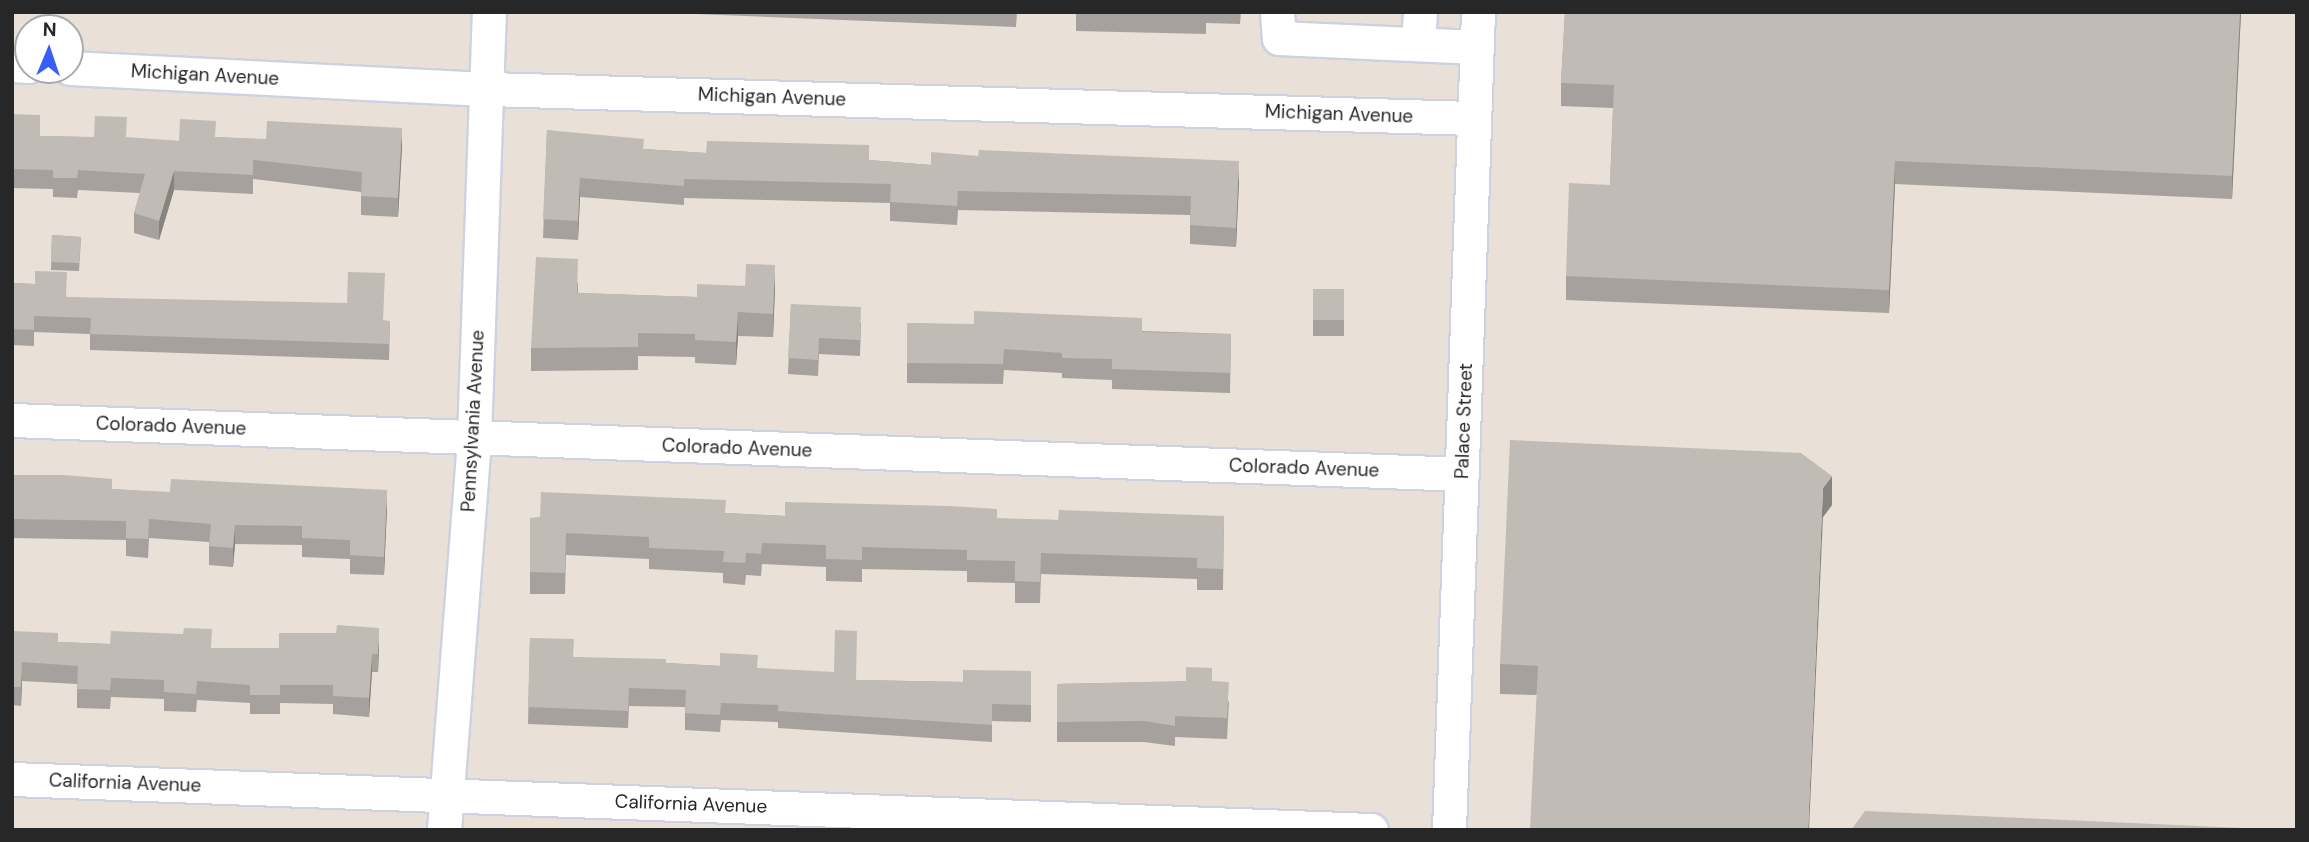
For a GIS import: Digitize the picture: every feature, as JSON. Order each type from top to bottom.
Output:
[{"type":"street","name":"Pennsylvania Avenue","points":[[444,830],[474,438],[489,89],[488,12]]},
{"type":"street","points":[[1277,12],[1279,38],[1419,27],[1476,47]]},
{"type":"street","name":"Palace Street","points":[[1449,830],[1478,12]]},
{"type":"street","name":"Michigan Avenue","points":[[84,69],[489,89],[1474,118]]},
{"type":"street","name":"Colorado Avenue","points":[[12,420],[1462,474]]},
{"type":"street","name":"California Avenue","points":[[12,779],[1371,830]]},
{"type":"building","points":[[1139,12],[1206,12],[1206,14]]},
{"type":"building","points":[[1565,12],[2240,12],[2232,176],[1895,161],[1889,290],[1566,276],[1569,183],[1610,185],[1614,85],[1561,83]]},
{"type":"building","points":[[12,114],[40,115],[40,136],[94,137],[95,116],[127,117],[126,137],[179,141],[180,119],[216,121],[215,137],[266,139],[267,121],[402,128],[398,198],[361,196],[362,172],[253,160],[253,175],[174,171],[159,221],[134,213],[145,174],[78,170],[77,178],[53,178],[53,170],[12,169]]},
{"type":"building","points":[[547,130],[644,139],[643,149],[706,153],[707,141],[869,145],[869,160],[931,165],[931,152],[978,156],[979,150],[1239,161],[1236,228],[1190,225],[1191,196],[958,191],[957,206],[890,202],[891,184],[684,179],[684,186],[580,178],[578,221],[543,219]]},
{"type":"building","points":[[52,235],[81,237],[79,263],[51,262]]},
{"type":"building","points":[[536,257],[578,259],[577,293],[697,297],[697,284],[745,286],[746,264],[775,265],[773,314],[738,312],[736,342],[695,340],[695,334],[638,333],[638,347],[531,348]]},
{"type":"building","points":[[35,271],[67,272],[66,297],[347,303],[348,272],[385,273],[383,321],[390,321],[389,344],[90,334],[91,318],[34,316],[34,330],[12,329],[12,283],[35,284]]},
{"type":"building","points":[[1313,289],[1344,289],[1344,320],[1313,320]]},
{"type":"building","points":[[791,304],[861,307],[860,340],[819,338],[818,360],[788,358]]},
{"type":"building","points":[[974,311],[1142,318],[1142,332],[1231,334],[1230,373],[1112,369],[1112,359],[1062,358],[1062,353],[1004,349],[1003,364],[907,363],[907,323],[974,324]]},
{"type":"building","points":[[1510,440],[1801,453],[1832,476],[1823,488],[1808,830],[1530,830],[1538,666],[1500,664]]},
{"type":"building","points":[[12,475],[112,479],[112,489],[170,492],[171,479],[387,490],[384,557],[350,555],[350,540],[302,538],[302,526],[235,525],[233,548],[209,546],[211,524],[149,519],[148,539],[126,538],[126,521],[12,519]]},
{"type":"building","points":[[541,492],[726,500],[725,513],[785,516],[785,502],[997,509],[997,518],[1058,520],[1059,510],[1224,516],[1223,569],[1197,568],[1197,558],[1041,553],[1040,582],[1015,581],[1015,561],[967,560],[967,550],[862,547],[862,560],[826,559],[826,545],[762,543],[761,554],[746,553],[745,563],[723,562],[724,551],[649,548],[649,537],[566,533],[565,573],[530,572],[530,518],[540,517]]},
{"type":"building","points":[[337,625],[379,628],[378,654],[372,654],[369,698],[333,696],[333,685],[280,685],[280,695],[250,695],[250,685],[197,681],[196,694],[164,692],[164,680],[111,678],[110,690],[77,689],[78,666],[22,662],[21,687],[12,687],[12,631],[58,633],[58,642],[110,644],[111,631],[183,634],[184,628],[212,629],[211,648],[279,648],[279,633],[336,633]]},
{"type":"building","points":[[835,630],[857,631],[856,680],[963,682],[963,670],[1031,671],[1031,705],[992,704],[992,725],[778,711],[778,705],[721,703],[720,715],[685,713],[686,690],[629,688],[628,711],[528,707],[530,638],[574,639],[573,657],[666,659],[666,663],[720,666],[720,653],[758,655],[757,668],[834,672]]},
{"type":"building","points":[[1186,667],[1212,668],[1212,681],[1229,682],[1227,718],[1175,716],[1175,726],[1144,721],[1057,722],[1057,684],[1186,681]]},
{"type":"building","points":[[1865,811],[2287,830],[1851,830]]}]
